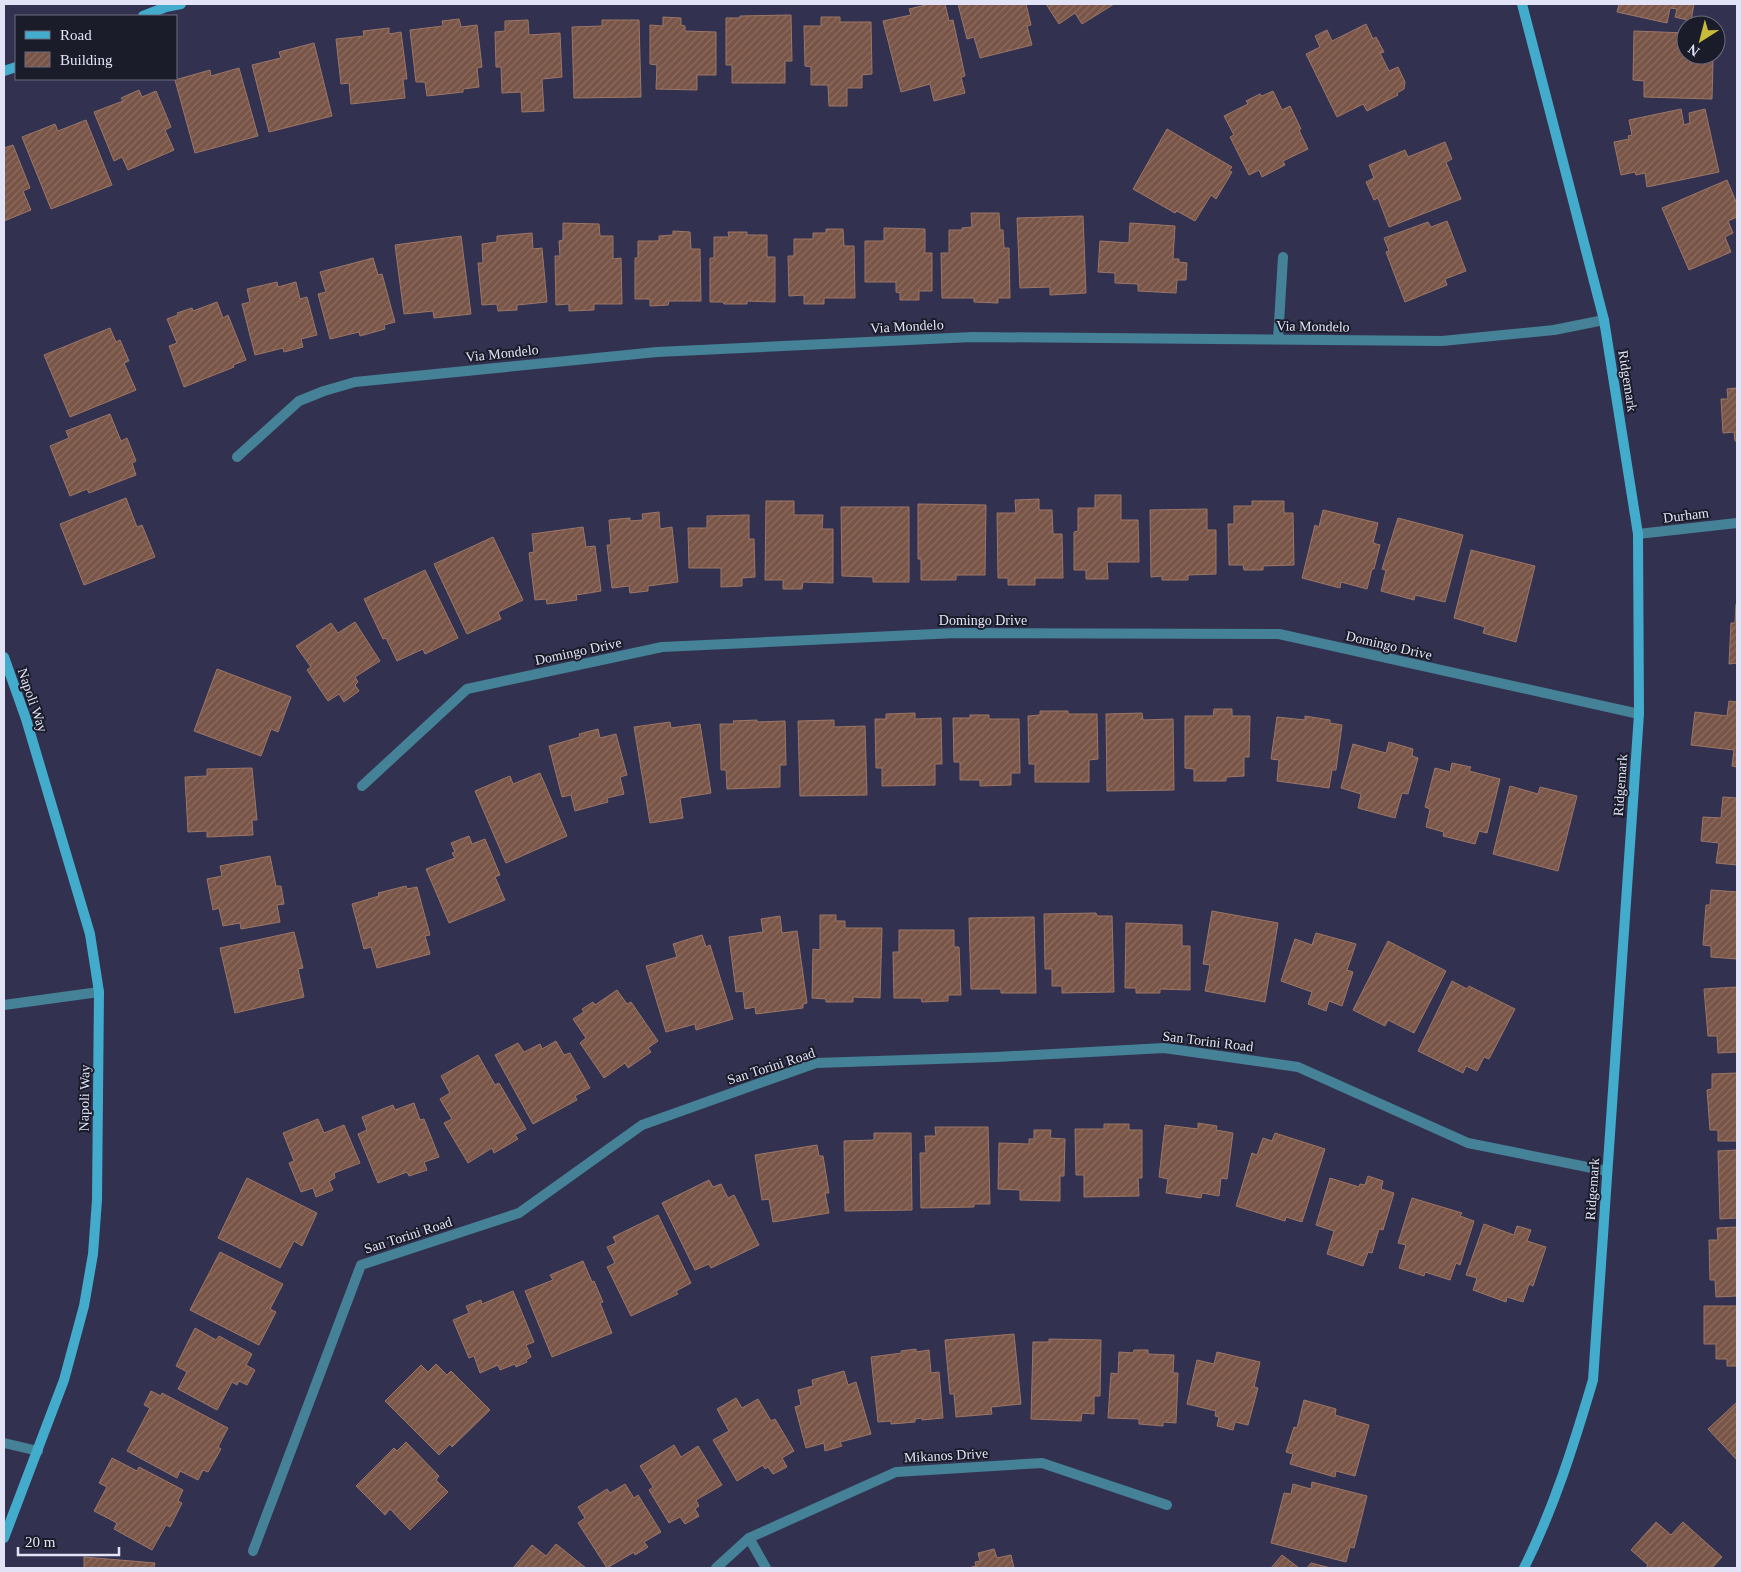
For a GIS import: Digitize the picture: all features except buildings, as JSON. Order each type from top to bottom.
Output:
[{"type":"street","points":[[146,15],[166,7],[181,4]]},
{"type":"street","name":"Ridgemark","points":[[1522,4],[1604,320],[1638,534],[1639,714],[1593,1380],[1579,1428],[1541,1534],[1524,1568]]},
{"type":"street","points":[[1278,339],[1283,257]]},
{"type":"street","name":"Via Mondelo","points":[[236,457],[299,401],[324,390],[355,382],[657,352],[972,337],[1442,341],[1554,330],[1604,320]]},
{"type":"street","name":"Durham","points":[[1638,534],[1737,523]]},
{"type":"street","name":"Domingo Drive","points":[[362,786],[467,689],[662,647],[956,633],[1278,634],[1639,714]]},
{"type":"street","name":"Napoli Way","points":[[4,657],[26,719],[90,934],[99,992],[97,1200],[93,1254],[84,1306],[64,1380],[4,1538]]},
{"type":"street","points":[[4,1005],[99,992]]},
{"type":"street","name":"San Torini Road","points":[[252,1551],[361,1265],[519,1213],[642,1125],[816,1063],[997,1057],[1164,1048],[1298,1067],[1468,1143],[1607,1171]]},
{"type":"street","points":[[4,1443],[38,1451]]},
{"type":"street","name":"Mikanos Drive","points":[[716,1568],[749,1538],[896,1472],[1042,1463],[1166,1505]]},
{"type":"street","points":[[749,1538],[766,1568]]}]
